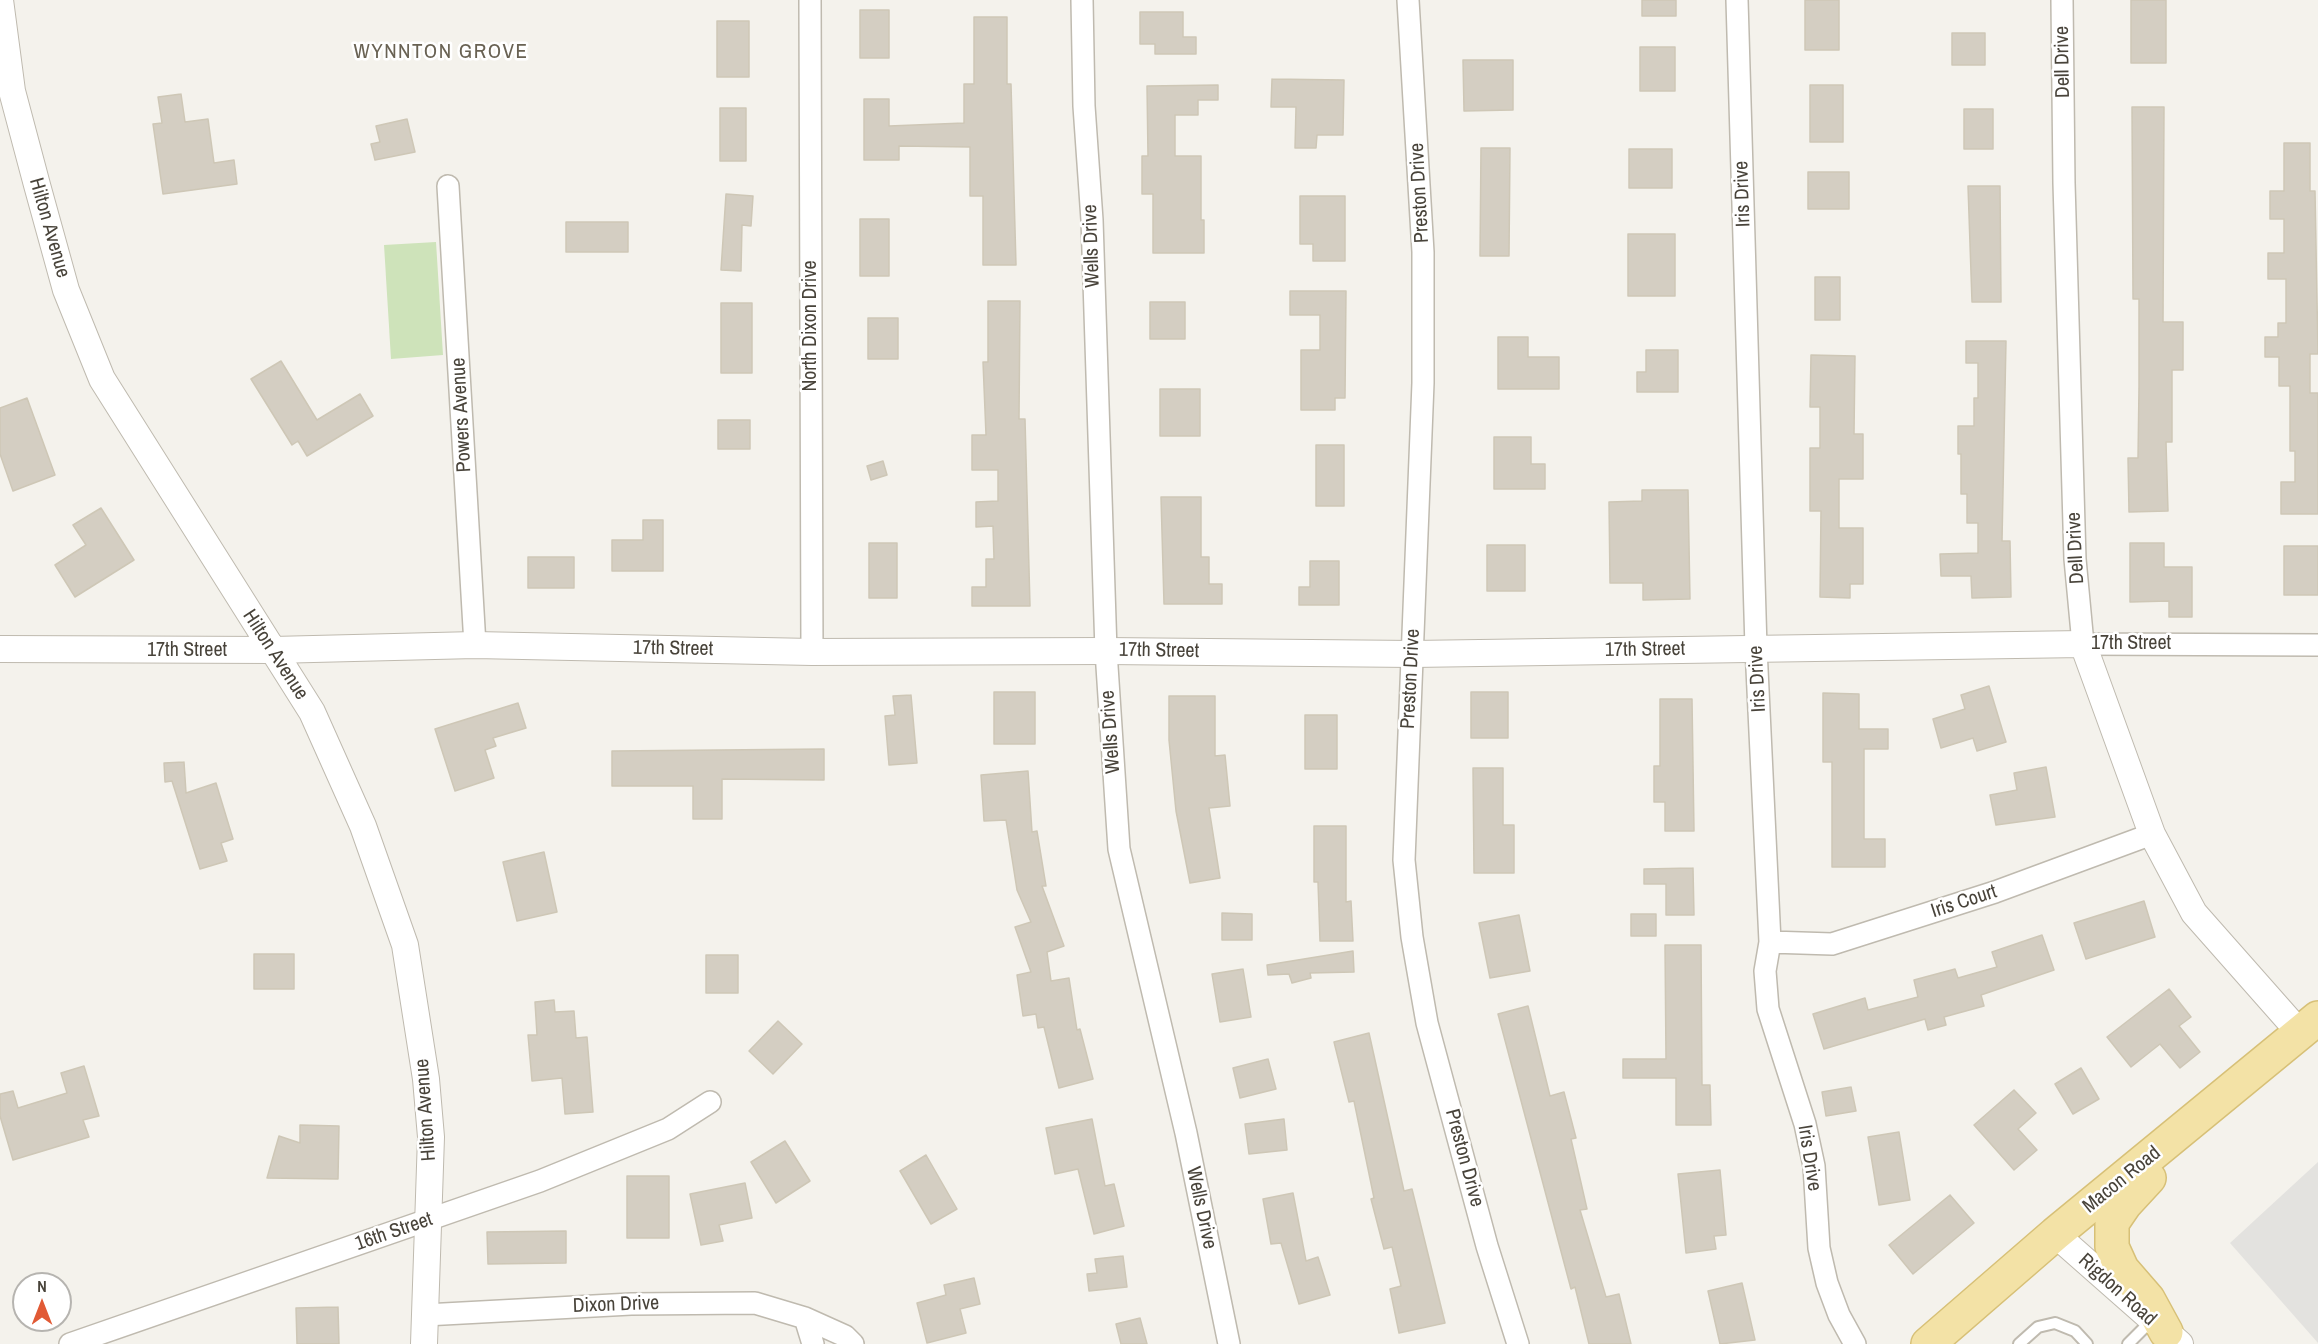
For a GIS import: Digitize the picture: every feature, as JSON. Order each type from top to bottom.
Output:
[{"type":"main road","name":"Macon Road","points":[[1928,1344],[2055,1234],[2309,1025]]},
{"type":"main road","points":[[2166,1332],[2148,1299],[2122,1269],[2112,1247],[2112,1223],[2125,1204],[2162,1165],[2172,1138]]},
{"type":"street","name":"Hilton Avenue","points":[[0,0],[6,91],[66,290],[102,379],[312,712],[363,826],[405,945],[426,1079],[430,1137],[424,1344]]},
{"type":"street","name":"North Dixon Drive","points":[[810,0],[812,652]]},
{"type":"street","name":"Wells Drive","points":[[1082,0],[1084,106],[1092,220],[1106,651],[1119,849],[1185,1133],[1229,1344]]},
{"type":"street","name":"Preston Drive","points":[[1408,0],[1423,252],[1423,383],[1404,860],[1412,937],[1427,1023],[1487,1246],[1518,1344]]},
{"type":"street","name":"Iris Drive","points":[[1737,0],[1756,648],[1770,942],[1765,971],[1768,1009],[1807,1134],[1814,1166],[1819,1248],[1827,1283],[1839,1315],[1855,1344]]},
{"type":"street","name":"Dell Drive","points":[[2062,0],[2064,183],[2075,547],[2083,644],[2152,834],[2194,913],[2309,1025]]},
{"type":"street","name":"Powers Avenue","points":[[448,186],[475,645]]},
{"type":"street","name":"17th Street","points":[[0,649],[273,650],[475,645],[812,652],[1106,651],[1413,654],[2083,644],[2318,645]]},
{"type":"street","name":"Iris Court","points":[[1770,942],[1832,944],[1995,892],[2152,834]]},
{"type":"street","name":"16th Street","points":[[70,1344],[540,1181],[668,1129],[710,1102]]},
{"type":"street","name":"Rigdon Road","points":[[2055,1234],[2166,1332]]},
{"type":"street","name":"Dixon Drive","points":[[424,1316],[631,1304],[755,1303],[806,1318],[845,1336],[853,1344]]},
{"type":"street","points":[[806,1318],[813,1344]]},
{"type":"lane","points":[[2019,1344],[2038,1327],[2055,1323],[2075,1331],[2087,1344]]},
{"type":"lane","points":[[2128,1344],[2166,1332]]},
{"type":"green space","points":[[436,242],[443,355],[391,359],[384,245]]},
{"type":"shaded area","points":[[2318,1162],[2318,1343],[2230,1243]]},
{"type":"building","points":[[1642,0],[1676,0],[1676,16],[1642,16]]},
{"type":"building","points":[[1805,0],[1839,0],[1839,50],[1805,50]]},
{"type":"building","points":[[2131,0],[2166,0],[2166,63],[2131,63]]},
{"type":"building","points":[[860,10],[889,10],[889,58],[860,58]]},
{"type":"building","points":[[1140,12],[1183,12],[1183,37],[1196,37],[1196,54],[1155,54],[1155,44],[1140,44]]},
{"type":"building","points":[[974,17],[1007,17],[1007,84],[1011,84],[1016,265],[983,265],[983,196],[970,196],[970,147],[899,146],[899,160],[864,160],[864,99],[889,99],[889,126],[964,123],[964,84],[974,84]]},
{"type":"building","points":[[717,21],[749,21],[749,77],[717,77]]},
{"type":"building","points":[[1952,33],[1985,33],[1985,65],[1952,65]]},
{"type":"building","points":[[1640,47],[1675,47],[1675,91],[1640,91]]},
{"type":"building","points":[[1463,60],[1513,60],[1513,110],[1464,111]]},
{"type":"building","points":[[1272,79],[1344,80],[1343,135],[1317,135],[1316,148],[1295,148],[1296,107],[1271,107]]},
{"type":"building","points":[[1218,85],[1218,100],[1198,100],[1198,115],[1175,115],[1175,156],[1201,156],[1201,220],[1204,220],[1204,253],[1153,253],[1153,194],[1142,194],[1142,156],[1148,156],[1147,86]]},
{"type":"building","points":[[1810,85],[1843,85],[1843,142],[1810,142]]},
{"type":"building","points":[[181,94],[185,122],[208,119],[214,163],[234,160],[237,184],[163,194],[153,124],[162,123],[158,97]]},
{"type":"building","points":[[2132,107],[2164,107],[2163,322],[2183,322],[2183,370],[2172,370],[2172,442],[2166,442],[2168,511],[2129,512],[2128,458],[2138,458],[2139,387],[2139,299],[2133,299]]},
{"type":"building","points":[[720,108],[746,108],[746,161],[720,161]]},
{"type":"building","points":[[1964,109],[1993,109],[1993,149],[1964,149]]},
{"type":"building","points":[[407,119],[415,152],[375,160],[371,144],[380,142],[376,126]]},
{"type":"building","points":[[2284,143],[2310,143],[2310,191],[2315,191],[2318,354],[2310,354],[2310,393],[2318,393],[2318,514],[2281,514],[2281,482],[2295,482],[2295,451],[2290,451],[2290,386],[2279,386],[2279,357],[2265,357],[2265,337],[2278,337],[2278,323],[2286,323],[2286,279],[2268,279],[2268,253],[2284,253],[2284,219],[2270,219],[2270,191],[2284,191]]},
{"type":"building","points":[[1481,148],[1510,148],[1509,256],[1480,256]]},
{"type":"building","points":[[1629,149],[1672,149],[1672,188],[1629,188]]},
{"type":"building","points":[[1808,172],[1849,172],[1849,209],[1808,209]]},
{"type":"building","points":[[1968,186],[2000,186],[2001,302],[1972,302]]},
{"type":"building","points":[[726,194],[753,196],[751,226],[742,225],[741,271],[721,270]]},
{"type":"building","points":[[1300,196],[1345,196],[1345,261],[1313,261],[1313,244],[1300,244]]},
{"type":"building","points":[[860,219],[889,219],[889,276],[860,276]]},
{"type":"building","points":[[566,222],[628,222],[628,252],[566,252]]},
{"type":"building","points":[[1628,234],[1675,234],[1675,296],[1628,296]]},
{"type":"building","points":[[1815,277],[1840,277],[1840,320],[1815,320]]},
{"type":"building","points":[[1290,291],[1346,291],[1345,398],[1335,398],[1335,410],[1301,410],[1301,350],[1320,350],[1320,315],[1290,315]]},
{"type":"building","points":[[988,301],[1020,301],[1019,419],[1025,419],[1030,606],[972,606],[972,587],[986,587],[986,559],[994,559],[993,526],[976,527],[976,502],[998,501],[998,470],[972,470],[972,435],[986,435],[983,362],[988,362]]},
{"type":"building","points":[[1150,302],[1185,302],[1185,339],[1150,339]]},
{"type":"building","points":[[721,303],[752,303],[752,373],[721,373]]},
{"type":"building","points":[[868,318],[898,318],[898,359],[868,359]]},
{"type":"building","points":[[1498,337],[1528,337],[1528,357],[1559,357],[1559,389],[1498,389]]},
{"type":"building","points":[[1966,341],[2006,341],[2002,541],[2010,541],[2011,597],[1972,598],[1971,576],[1941,576],[1940,554],[1978,553],[1978,523],[1967,523],[1967,494],[1961,494],[1961,454],[1958,454],[1958,426],[1974,426],[1974,398],[1978,398],[1978,363],[1966,363]]},
{"type":"building","points":[[1646,350],[1678,350],[1678,392],[1637,392],[1637,372],[1646,372]]},
{"type":"building","points":[[1811,355],[1855,356],[1854,434],[1863,434],[1863,479],[1839,479],[1839,528],[1863,528],[1863,584],[1850,584],[1850,598],[1820,597],[1821,511],[1810,511],[1810,448],[1820,448],[1820,407],[1810,407]]},
{"type":"building","points":[[281,361],[317,420],[360,394],[373,416],[307,456],[298,441],[292,445],[251,379]]},
{"type":"building","points":[[1160,389],[1200,389],[1200,436],[1160,436]]},
{"type":"building","points":[[27,398],[55,475],[13,491],[0,454],[0,408]]},
{"type":"building","points":[[718,420],[750,420],[750,449],[718,449]]},
{"type":"building","points":[[1494,437],[1531,437],[1531,464],[1545,464],[1545,489],[1494,489]]},
{"type":"building","points":[[1316,445],[1344,445],[1344,506],[1316,506]]},
{"type":"building","points":[[883,461],[887,475],[871,480],[867,466]]},
{"type":"building","points":[[1642,490],[1688,490],[1690,599],[1643,600],[1643,583],[1610,583],[1609,502],[1642,501]]},
{"type":"building","points":[[1161,497],[1201,497],[1201,557],[1209,557],[1209,584],[1222,584],[1222,604],[1164,604]]},
{"type":"building","points":[[101,508],[134,560],[75,597],[55,565],[86,545],[73,525]]},
{"type":"building","points":[[643,520],[663,520],[663,571],[612,571],[612,540],[643,540]]},
{"type":"building","points":[[869,543],[897,543],[897,598],[869,598]]},
{"type":"building","points":[[2130,543],[2164,543],[2164,567],[2192,567],[2192,617],[2169,617],[2169,601],[2130,602]]},
{"type":"building","points":[[1487,545],[1525,545],[1525,591],[1487,591]]},
{"type":"building","points":[[2284,546],[2318,546],[2318,595],[2284,595]]},
{"type":"building","points":[[528,557],[574,557],[574,588],[528,588]]},
{"type":"building","points":[[1310,561],[1339,561],[1339,605],[1299,605],[1299,587],[1310,587]]},
{"type":"building","points":[[1989,686],[2006,742],[1977,751],[1973,738],[1941,748],[1933,719],[1965,709],[1961,695]]},
{"type":"building","points":[[994,692],[1035,692],[1035,744],[994,744]]},
{"type":"building","points":[[1471,692],[1508,692],[1508,738],[1471,738]]},
{"type":"building","points":[[1823,693],[1859,694],[1859,729],[1888,729],[1888,749],[1864,749],[1864,839],[1885,839],[1885,867],[1832,867],[1832,762],[1823,762]]},
{"type":"building","points":[[911,695],[917,763],[889,765],[885,716],[895,715],[893,696]]},
{"type":"building","points":[[1169,696],[1215,696],[1215,756],[1225,755],[1230,806],[1209,808],[1220,878],[1190,883],[1176,811],[1169,740]]},
{"type":"building","points":[[1660,699],[1692,699],[1694,831],[1665,831],[1665,802],[1654,802],[1654,766],[1660,766]]},
{"type":"building","points":[[518,703],[526,728],[493,738],[496,746],[485,750],[494,778],[455,791],[435,729]]},
{"type":"building","points":[[1305,715],[1337,715],[1337,769],[1305,769]]},
{"type":"building","points":[[824,749],[824,780],[722,779],[722,819],[693,819],[693,786],[612,786],[612,751]]},
{"type":"building","points":[[184,762],[186,793],[216,783],[233,839],[221,843],[227,861],[200,869],[172,781],[165,782],[164,763]]},
{"type":"building","points":[[2046,767],[2055,817],[1996,825],[1990,795],[2017,790],[2014,773]]},
{"type":"building","points":[[1473,768],[1503,768],[1503,825],[1514,825],[1514,873],[1474,873]]},
{"type":"building","points":[[1028,771],[1032,832],[1037,831],[1046,886],[1042,886],[1064,946],[1047,952],[1051,981],[1069,978],[1077,1030],[1080,1029],[1093,1079],[1059,1088],[1044,1027],[1038,1028],[1036,1014],[1023,1016],[1017,975],[1031,972],[1015,927],[1031,922],[1017,890],[1006,820],[984,821],[981,775]]},
{"type":"building","points":[[1314,826],[1346,826],[1346,902],[1351,901],[1353,941],[1320,941],[1318,882],[1314,882]]},
{"type":"building","points":[[544,852],[557,912],[517,921],[503,862]]},
{"type":"building","points":[[1693,868],[1694,915],[1666,915],[1666,884],[1644,884],[1644,869]]},
{"type":"building","points":[[2144,901],[2155,937],[2086,959],[2074,923]]},
{"type":"building","points":[[1222,913],[1252,914],[1252,940],[1222,940]]},
{"type":"building","points":[[1631,914],[1656,914],[1656,936],[1631,936]]},
{"type":"building","points":[[1519,915],[1530,971],[1490,978],[1479,923]]},
{"type":"building","points":[[2042,935],[2054,970],[1981,995],[1984,1006],[1944,1017],[1946,1025],[1928,1030],[1925,1019],[1824,1049],[1813,1014],[1865,998],[1868,1010],[1918,997],[1914,980],[1955,969],[1958,978],[1997,967],[1992,952]]},
{"type":"building","points":[[1665,945],[1701,945],[1702,1085],[1710,1085],[1711,1125],[1676,1125],[1676,1078],[1623,1078],[1623,1059],[1666,1059]]},
{"type":"building","points":[[1353,951],[1354,972],[1310,973],[1311,978],[1292,983],[1289,974],[1268,975],[1267,965]]},
{"type":"building","points":[[254,954],[294,954],[294,989],[254,989]]},
{"type":"building","points":[[706,955],[738,955],[738,993],[706,993]]},
{"type":"building","points":[[1243,969],[1251,1017],[1220,1022],[1212,974]]},
{"type":"building","points":[[2169,989],[2191,1017],[2179,1026],[2200,1052],[2180,1068],[2160,1044],[2131,1067],[2107,1037]]},
{"type":"building","points":[[554,1000],[555,1012],[574,1011],[576,1038],[587,1037],[593,1112],[565,1114],[562,1078],[532,1081],[528,1035],[537,1035],[535,1002]]},
{"type":"building","points":[[1528,1006],[1550,1096],[1564,1092],[1576,1138],[1571,1139],[1587,1209],[1580,1210],[1606,1297],[1619,1294],[1631,1344],[1589,1344],[1575,1287],[1571,1289],[1498,1014]]},
{"type":"building","points":[[778,1021],[802,1044],[773,1074],[749,1051]]},
{"type":"building","points":[[1369,1033],[1404,1191],[1412,1189],[1445,1323],[1399,1333],[1390,1289],[1401,1286],[1392,1247],[1384,1249],[1371,1199],[1374,1198],[1354,1101],[1349,1102],[1334,1042]]},
{"type":"building","points":[[1268,1059],[1276,1089],[1240,1098],[1233,1068]]},
{"type":"building","points":[[84,1066],[99,1116],[83,1120],[89,1137],[13,1160],[0,1116],[0,1094],[13,1091],[18,1108],[67,1093],[61,1073]]},
{"type":"building","points":[[2081,1068],[2099,1099],[2073,1114],[2055,1084]]},
{"type":"building","points":[[1851,1087],[1856,1111],[1826,1116],[1822,1092]]},
{"type":"building","points":[[2014,1090],[2036,1113],[2018,1129],[2037,1150],[2014,1170],[1974,1125]]},
{"type":"building","points":[[1092,1119],[1105,1186],[1114,1184],[1124,1226],[1094,1234],[1078,1169],[1055,1174],[1046,1128]]},
{"type":"building","points":[[1284,1119],[1287,1150],[1249,1154],[1245,1124]]},
{"type":"building","points":[[300,1125],[339,1126],[338,1179],[267,1178],[279,1136],[300,1143]]},
{"type":"building","points":[[1899,1132],[1910,1200],[1879,1205],[1868,1137]]},
{"type":"building","points":[[785,1141],[810,1181],[776,1203],[751,1162]]},
{"type":"building","points":[[926,1155],[957,1209],[931,1224],[900,1171]]},
{"type":"building","points":[[1720,1170],[1726,1235],[1714,1236],[1716,1249],[1686,1253],[1678,1174]]},
{"type":"building","points":[[627,1176],[669,1176],[669,1238],[627,1238]]},
{"type":"building","points":[[745,1183],[752,1218],[719,1225],[723,1241],[701,1245],[690,1194]]},
{"type":"building","points":[[1293,1193],[1306,1261],[1318,1257],[1330,1295],[1299,1304],[1281,1243],[1271,1244],[1263,1199]]},
{"type":"building","points":[[1950,1195],[1974,1223],[1913,1274],[1889,1245]]},
{"type":"building","points":[[566,1231],[566,1263],[488,1264],[487,1232]]},
{"type":"building","points":[[1123,1256],[1127,1287],[1089,1291],[1087,1274],[1097,1273],[1095,1259]]},
{"type":"building","points":[[974,1278],[980,1304],[960,1309],[966,1333],[927,1343],[917,1303],[946,1295],[944,1285]]},
{"type":"building","points":[[1742,1283],[1755,1340],[1720,1344],[1708,1291]]},
{"type":"building","points":[[338,1307],[339,1344],[297,1344],[296,1308]]},
{"type":"building","points":[[1140,1318],[1147,1344],[1121,1344],[1116,1324]]},
{"type":"district","name":"WYNNTON GROVE","points":[[441,52]]}]
